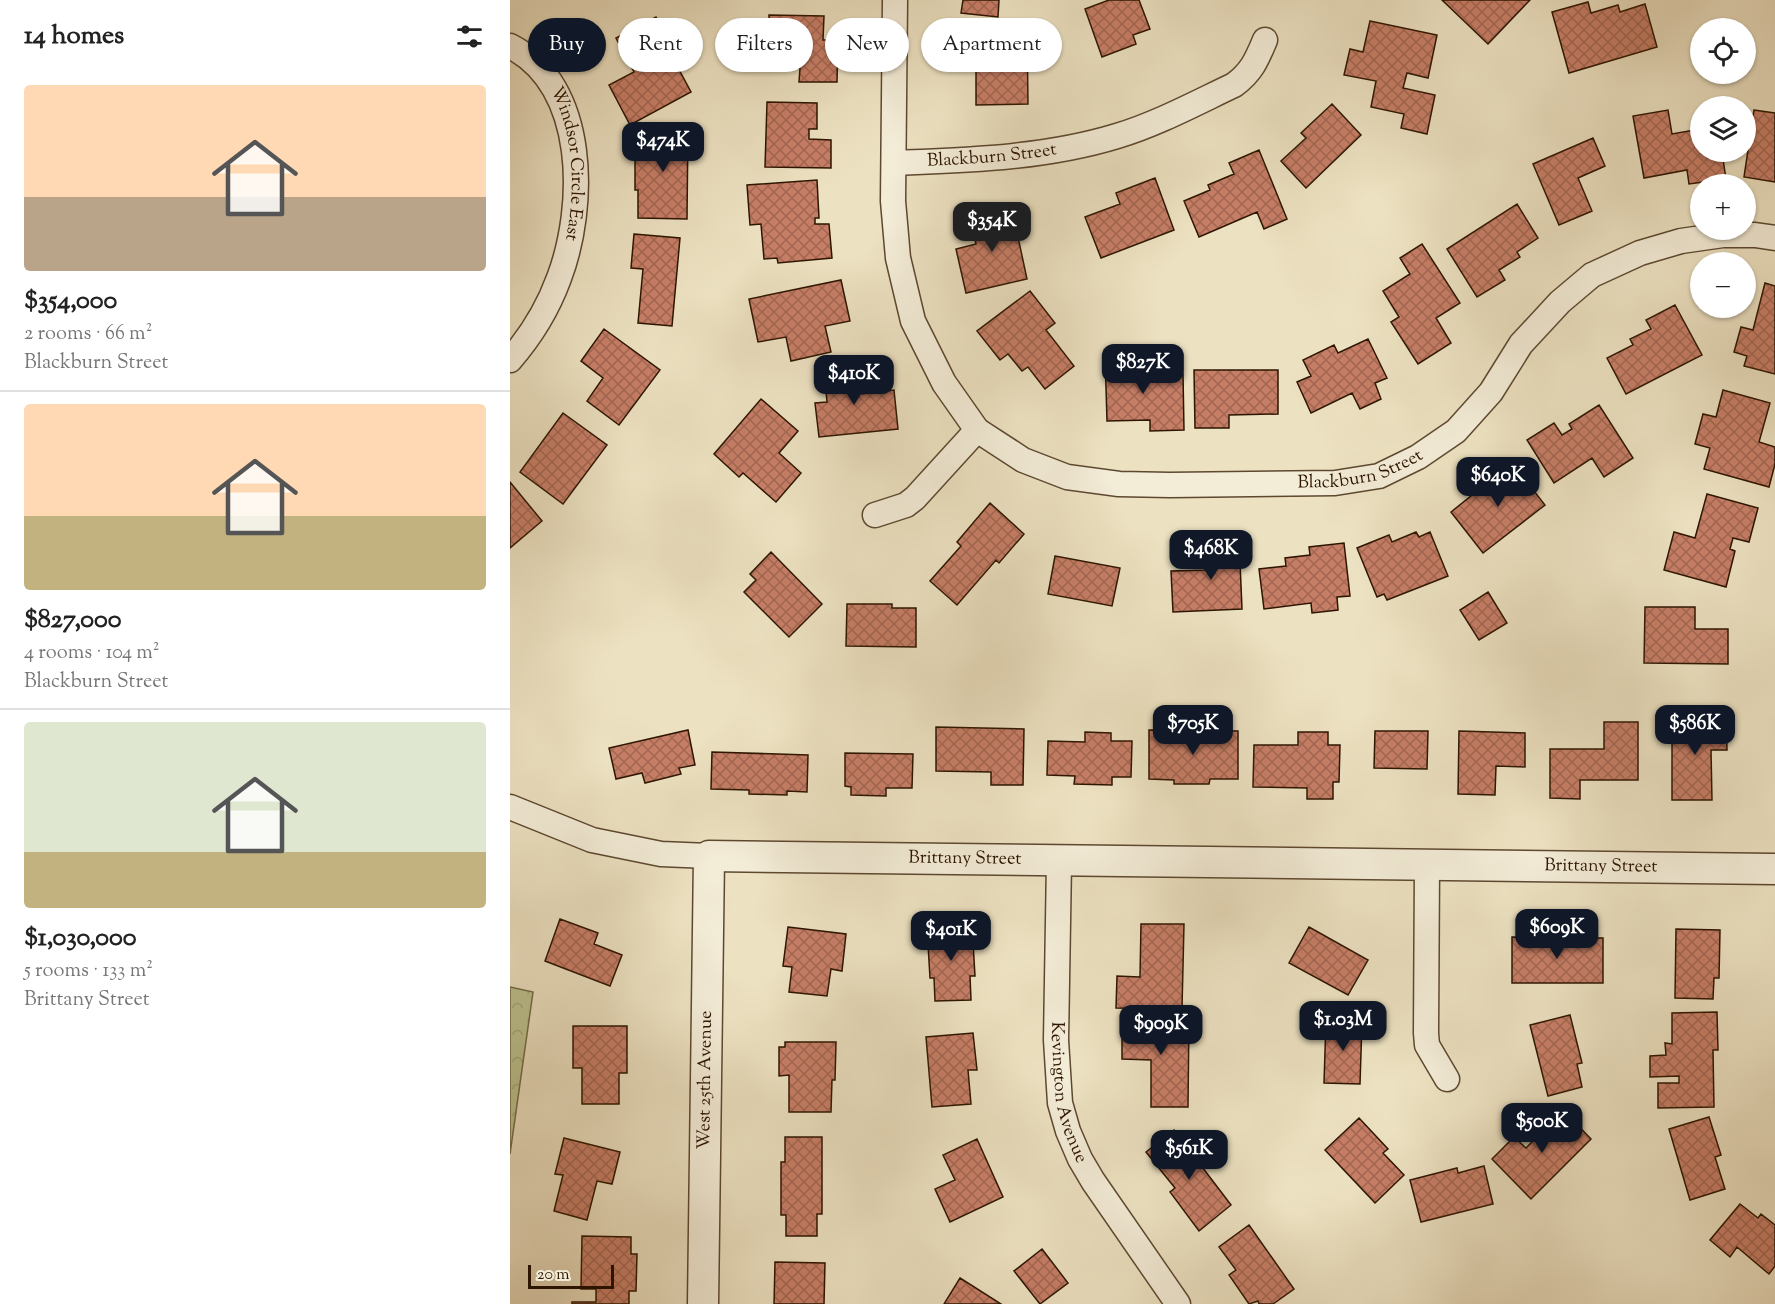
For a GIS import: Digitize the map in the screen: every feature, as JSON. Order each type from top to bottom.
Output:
[{"type":"street","name":"Blackburn Street","points":[[895,0],[893,201],[898,258],[913,321],[944,383],[977,430],[1023,460],[1067,477],[1119,484],[1170,485],[1335,483],[1379,476],[1418,457],[1456,430],[1491,392],[1521,344],[1560,302],[1592,275],[1640,253],[1681,241],[1724,235],[1755,235],[1775,238]]},
{"type":"street","name":"Blackburn Street","points":[[894,163],[986,159],[1056,150],[1117,136],[1143,127],[1234,85],[1246,76],[1265,40]]},
{"type":"street","name":"Windsor Circle East","points":[[510,46],[523,52],[553,85],[563,105],[570,129],[576,172],[571,229],[560,276],[538,321],[510,360]]},
{"type":"street","points":[[876,515],[899,508],[915,498],[977,430]]},
{"type":"street","name":"Brittany Street","points":[[510,807],[592,840],[661,855],[1059,862],[1775,869]]},
{"type":"street","name":"West 25th Avenue","points":[[703,1304],[709,856]]},
{"type":"street","name":"Kevington Avenue","points":[[1059,862],[1056,1040],[1060,1103],[1068,1131],[1093,1181],[1169,1301]]},
{"type":"street","points":[[1427,865],[1427,1045],[1447,1079]]},
{"type":"green space","points":[[510,987],[533,992],[510,1154]]},
{"type":"building","points":[[963,0],[999,0],[998,17],[961,13]]},
{"type":"building","points":[[1109,0],[1139,0],[1150,29],[1133,35],[1136,44],[1102,57],[1085,9]]},
{"type":"building","points":[[1442,0],[1530,0],[1488,44]]},
{"type":"building","points":[[1588,2],[1591,13],[1618,5],[1620,12],[1645,4],[1657,47],[1569,73],[1552,12]]},
{"type":"building","points":[[769,15],[824,16],[825,72],[837,72],[837,82],[799,82],[800,72],[813,72],[813,18],[769,18]]},
{"type":"building","points":[[1370,21],[1437,35],[1428,78],[1407,73],[1403,88],[1435,95],[1427,134],[1401,128],[1404,114],[1371,107],[1376,81],[1344,75],[1350,49],[1363,52]]},
{"type":"building","points":[[634,72],[680,72],[691,92],[630,125],[609,85]]},
{"type":"building","points":[[976,72],[1028,72],[1028,104],[976,105]]},
{"type":"building","points":[[767,102],[817,103],[817,129],[809,129],[809,139],[831,140],[831,168],[765,167]]},
{"type":"building","points":[[1332,104],[1361,135],[1306,188],[1281,161],[1306,138],[1301,133]]},
{"type":"building","points":[[1668,110],[1672,134],[1690,131],[1690,162],[1723,162],[1725,174],[1690,174],[1689,184],[1687,170],[1644,178],[1633,116]]},
{"type":"building","points":[[1756,110],[1775,113],[1775,182],[1756,179],[1756,174],[1744,174],[1746,162],[1756,162]]},
{"type":"building","points":[[640,127],[688,128],[687,219],[638,218],[635,159],[640,159]]},
{"type":"building","points":[[1593,138],[1605,166],[1578,178],[1592,211],[1559,225],[1533,164]]},
{"type":"building","points":[[1259,150],[1287,219],[1264,229],[1257,212],[1199,237],[1184,201],[1210,190],[1208,185],[1234,174],[1229,163]]},
{"type":"building","points":[[1155,178],[1174,230],[1101,258],[1085,217],[1120,204],[1116,193]]},
{"type":"building","points":[[817,180],[819,218],[815,218],[815,224],[829,224],[832,258],[778,263],[777,258],[764,259],[761,224],[750,225],[747,185]]},
{"type":"building","points":[[1517,204],[1538,238],[1517,252],[1520,257],[1499,270],[1505,280],[1477,297],[1447,249]]},
{"type":"building","points":[[1012,209],[1027,279],[966,293],[956,249],[976,244],[970,219]]},
{"type":"building","points":[[634,234],[680,238],[672,326],[638,323],[643,269],[631,268]]},
{"type":"building","points":[[1422,244],[1460,303],[1436,318],[1451,343],[1418,364],[1391,322],[1399,317],[1383,291],[1410,274],[1400,258]]},
{"type":"building","points":[[841,280],[850,321],[825,326],[831,352],[791,361],[786,337],[758,342],[749,299]]},
{"type":"building","points":[[1765,283],[1775,286],[1775,374],[1744,366],[1747,356],[1734,352],[1741,327],[1753,330]]},
{"type":"building","points":[[1030,291],[1055,323],[1046,330],[1074,366],[1045,389],[1028,367],[1022,371],[1008,354],[1000,360],[977,331]]},
{"type":"building","points":[[1675,305],[1702,355],[1626,394],[1607,358],[1633,345],[1630,339],[1651,329],[1646,320]]},
{"type":"building","points":[[604,329],[660,370],[619,425],[587,401],[603,378],[581,361]]},
{"type":"building","points":[[1368,339],[1387,378],[1375,383],[1381,399],[1360,409],[1352,393],[1311,413],[1297,382],[1311,376],[1303,360],[1334,345],[1338,353]]},
{"type":"building","points":[[1139,354],[1140,375],[1183,374],[1184,430],[1150,431],[1150,420],[1107,421],[1105,355]]},
{"type":"building","points":[[859,367],[862,394],[894,390],[898,429],[819,437],[815,403],[827,402],[824,370]]},
{"type":"building","points":[[1194,370],[1278,370],[1278,414],[1229,415],[1229,428],[1195,428]]},
{"type":"building","points":[[1723,390],[1770,403],[1759,442],[1775,447],[1775,464],[1769,487],[1704,469],[1710,448],[1695,444],[1703,414],[1716,417]]},
{"type":"building","points":[[761,399],[798,431],[779,453],[801,473],[776,502],[743,473],[739,477],[714,454]]},
{"type":"building","points":[[1599,405],[1633,458],[1604,477],[1592,458],[1554,483],[1527,440],[1554,423],[1562,435],[1572,429],[1569,424]]},
{"type":"building","points":[[563,413],[607,445],[563,504],[520,472]]},
{"type":"building","points":[[1512,463],[1545,505],[1483,553],[1451,512]]},
{"type":"building","points":[[510,482],[542,521],[510,548]]},
{"type":"building","points":[[1707,494],[1758,508],[1749,542],[1733,538],[1730,549],[1735,551],[1726,587],[1664,570],[1674,532],[1695,538]]},
{"type":"building","points":[[990,503],[1024,534],[999,563],[996,560],[957,605],[930,581],[961,546],[957,542]]},
{"type":"building","points":[[1416,532],[1419,537],[1430,532],[1448,576],[1387,600],[1384,594],[1377,597],[1357,548],[1389,535],[1392,542]]},
{"type":"building","points":[[1239,539],[1242,609],[1173,612],[1171,571],[1206,570],[1204,541]]},
{"type":"building","points":[[1344,543],[1350,596],[1337,597],[1338,610],[1312,613],[1311,603],[1264,609],[1259,569],[1286,566],[1285,558],[1310,555],[1309,547]]},
{"type":"building","points":[[771,552],[822,604],[789,637],[744,592],[756,580],[750,574]]},
{"type":"building","points":[[1055,556],[1120,568],[1112,606],[1048,594]]},
{"type":"building","points":[[1488,592],[1507,623],[1479,640],[1460,610]]},
{"type":"building","points":[[847,604],[892,604],[892,608],[916,608],[916,647],[846,646]]},
{"type":"building","points":[[1645,607],[1695,607],[1695,629],[1728,629],[1728,664],[1644,663]]},
{"type":"building","points":[[1672,719],[1726,719],[1727,750],[1711,750],[1712,800],[1672,800]]},
{"type":"building","points":[[1604,722],[1638,722],[1638,780],[1580,780],[1580,799],[1550,798],[1550,749],[1604,749]]},
{"type":"building","points":[[936,727],[1024,729],[1023,785],[991,785],[991,772],[936,771]]},
{"type":"building","points":[[688,730],[695,765],[679,768],[681,774],[645,783],[642,773],[616,779],[609,748]]},
{"type":"building","points":[[1149,730],[1238,731],[1238,779],[1210,779],[1209,784],[1174,784],[1174,780],[1149,779]]},
{"type":"building","points":[[1375,731],[1428,731],[1427,769],[1374,768]]},
{"type":"building","points":[[1459,731],[1525,733],[1525,767],[1496,766],[1495,795],[1458,794]]},
{"type":"building","points":[[1085,732],[1111,733],[1111,741],[1132,741],[1131,777],[1112,777],[1112,785],[1074,784],[1075,776],[1047,775],[1048,741],[1085,742]]},
{"type":"building","points":[[1298,732],[1328,732],[1328,745],[1340,745],[1339,782],[1333,782],[1333,799],[1307,799],[1307,788],[1253,787],[1254,745],[1298,745]]},
{"type":"building","points":[[712,752],[808,755],[807,792],[787,791],[787,795],[749,794],[749,790],[711,789]]},
{"type":"building","points":[[845,753],[913,754],[912,788],[886,788],[886,796],[851,795],[851,787],[845,786]]},
{"type":"building","points":[[560,919],[598,933],[594,944],[622,955],[610,986],[545,961]]},
{"type":"building","points":[[1141,924],[1184,924],[1182,1009],[1116,1008],[1117,976],[1140,977]]},
{"type":"building","points":[[972,925],[975,976],[970,976],[971,1000],[935,1001],[934,978],[930,978],[927,927]]},
{"type":"building","points":[[788,927],[846,934],[842,971],[831,969],[827,996],[789,992],[792,967],[783,966]]},
{"type":"building","points":[[1309,927],[1368,960],[1348,995],[1289,963]]},
{"type":"building","points":[[1676,929],[1720,930],[1719,978],[1714,978],[1713,999],[1675,998]]},
{"type":"building","points":[[1512,937],[1603,938],[1603,983],[1512,983]]},
{"type":"building","points":[[1717,1012],[1718,1050],[1713,1050],[1714,1107],[1658,1108],[1658,1083],[1679,1083],[1679,1076],[1650,1077],[1650,1056],[1666,1055],[1665,1043],[1672,1044],[1672,1013]]},
{"type":"building","points":[[1570,1015],[1582,1063],[1577,1064],[1582,1087],[1548,1096],[1530,1025]]},
{"type":"building","points":[[1122,1018],[1189,1018],[1188,1107],[1151,1107],[1151,1060],[1122,1059]]},
{"type":"building","points":[[1326,1021],[1362,1022],[1360,1084],[1324,1083]]},
{"type":"building","points":[[573,1026],[627,1026],[627,1073],[619,1073],[619,1104],[582,1104],[582,1068],[573,1068]]},
{"type":"building","points":[[973,1033],[977,1070],[968,1070],[971,1104],[932,1107],[926,1037]]},
{"type":"building","points":[[785,1042],[836,1042],[831,1112],[789,1112],[789,1075],[779,1076],[779,1047],[785,1047]]},
{"type":"building","points":[[1563,1110],[1591,1139],[1531,1199],[1492,1159],[1514,1137],[1526,1148]]},
{"type":"building","points":[[1709,1117],[1721,1155],[1715,1157],[1725,1189],[1690,1200],[1669,1129]]},
{"type":"building","points":[[1359,1118],[1388,1149],[1383,1153],[1404,1175],[1375,1203],[1325,1150]]},
{"type":"building","points":[[1174,1130],[1231,1205],[1199,1231],[1170,1192],[1175,1188],[1146,1152]]},
{"type":"building","points":[[785,1137],[822,1137],[822,1214],[817,1214],[817,1236],[786,1236],[786,1215],[781,1215],[781,1162],[785,1162]]},
{"type":"building","points":[[564,1138],[620,1152],[612,1184],[597,1181],[587,1220],[554,1211],[563,1175],[555,1174]]},
{"type":"building","points":[[977,1139],[1003,1197],[950,1222],[935,1189],[955,1180],[943,1155]]},
{"type":"building","points":[[1484,1166],[1493,1204],[1421,1222],[1410,1180],[1457,1168],[1458,1173]]},
{"type":"building","points":[[1740,1204],[1758,1218],[1761,1214],[1775,1225],[1775,1266],[1769,1274],[1737,1247],[1730,1257],[1710,1240]]},
{"type":"building","points":[[1249,1225],[1294,1289],[1273,1304],[1259,1304],[1258,1301],[1249,1304],[1229,1275],[1236,1270],[1219,1247]]},
{"type":"building","points":[[582,1236],[631,1237],[631,1254],[637,1254],[636,1291],[629,1291],[629,1304],[572,1304],[572,1302],[596,1302],[596,1289],[581,1289]]},
{"type":"building","points":[[1042,1249],[1068,1283],[1040,1304],[1014,1271]]},
{"type":"building","points":[[775,1262],[825,1263],[824,1304],[774,1304]]},
{"type":"building","points":[[960,1278],[1001,1304],[944,1304]]}]
